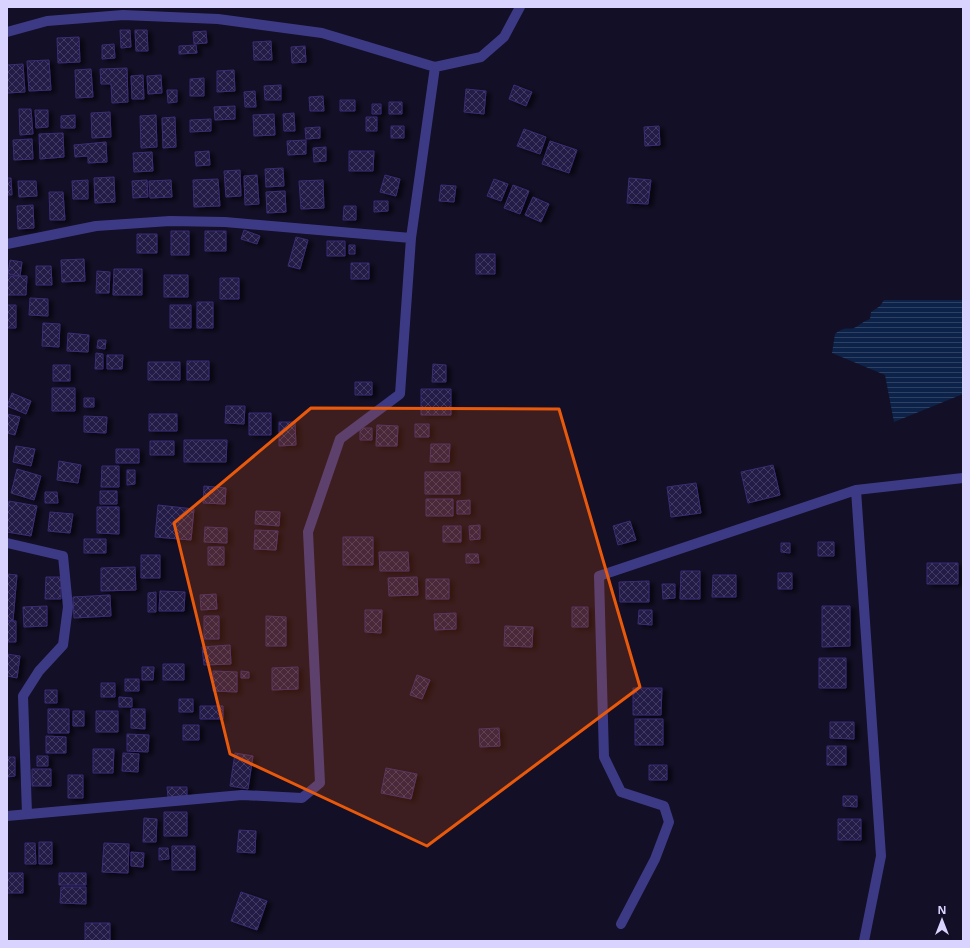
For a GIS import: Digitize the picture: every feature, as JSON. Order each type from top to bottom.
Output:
[{"type":"street","points":[[7,32],[47,21],[123,15],[218,19],[322,33],[435,67],[481,57],[504,37],[520,7]]},
{"type":"street","points":[[7,816],[242,794],[302,798],[320,783],[308,532],[340,439],[400,394],[411,238],[435,67]]},
{"type":"street","points":[[7,244],[96,226],[170,221],[225,222],[411,238]]},
{"type":"street","points":[[621,924],[655,859],[669,822],[664,806],[621,792],[604,757],[599,576],[856,490],[963,478]]},
{"type":"street","points":[[856,490],[881,856],[864,941]]},
{"type":"street","points":[[7,543],[63,556],[68,607],[63,645],[40,672],[23,696],[27,814]]},
{"type":"highlighted area","points":[[311,408],[559,409],[640,687],[427,846],[230,754],[174,523]]},
{"type":"water","points":[[884,300],[963,300],[963,394],[894,422],[885,375],[832,353],[835,334],[845,329],[854,328],[870,319],[871,312],[880,306]]},
{"type":"building","points":[[120,30],[130,30],[131,47],[121,48]]},
{"type":"building","points":[[135,30],[147,30],[148,51],[136,51]]},
{"type":"building","points":[[206,31],[207,43],[194,44],[193,32]]},
{"type":"building","points":[[79,37],[80,62],[58,63],[57,38]]},
{"type":"building","points":[[271,41],[272,60],[254,60],[253,42]]},
{"type":"building","points":[[114,44],[115,58],[102,59],[102,45]]},
{"type":"building","points":[[196,45],[197,53],[179,54],[179,46]]},
{"type":"building","points":[[305,46],[306,62],[292,63],[291,47]]},
{"type":"building","points":[[49,60],[51,90],[29,91],[27,61]]},
{"type":"building","points":[[23,64],[25,92],[7,93],[7,65]]},
{"type":"building","points":[[127,68],[128,102],[112,103],[111,84],[101,84],[100,69]]},
{"type":"building","points":[[91,69],[93,97],[76,98],[75,70]]},
{"type":"building","points":[[234,70],[235,91],[217,92],[217,71]]},
{"type":"building","points":[[143,75],[144,99],[132,99],[131,76]]},
{"type":"building","points":[[161,75],[162,93],[148,94],[147,76]]},
{"type":"building","points":[[204,78],[204,96],[190,96],[190,79]]},
{"type":"building","points":[[281,85],[281,100],[265,100],[264,86]]},
{"type":"building","points":[[514,85],[532,92],[526,106],[509,99]]},
{"type":"building","points":[[466,89],[486,91],[484,114],[464,112]]},
{"type":"building","points":[[167,90],[177,90],[177,102],[168,103]]},
{"type":"building","points":[[255,91],[256,107],[245,107],[244,92]]},
{"type":"building","points":[[323,96],[324,111],[310,111],[309,97]]},
{"type":"building","points":[[340,100],[355,100],[355,111],[340,111]]},
{"type":"building","points":[[389,102],[402,102],[402,114],[389,114]]},
{"type":"building","points":[[372,104],[381,104],[381,114],[372,114]]},
{"type":"building","points":[[235,106],[235,119],[215,120],[214,107]]},
{"type":"building","points":[[19,109],[31,109],[33,134],[20,135]]},
{"type":"building","points":[[35,110],[48,110],[48,127],[36,128]]},
{"type":"building","points":[[110,112],[111,137],[92,138],[91,113]]},
{"type":"building","points":[[294,113],[295,131],[284,131],[283,114]]},
{"type":"building","points":[[274,114],[275,135],[254,136],[253,115]]},
{"type":"building","points":[[75,115],[75,128],[61,128],[61,116]]},
{"type":"building","points":[[156,115],[157,147],[141,148],[140,116]]},
{"type":"building","points":[[175,117],[176,147],[163,148],[162,118]]},
{"type":"building","points":[[366,117],[377,117],[377,131],[366,131]]},
{"type":"building","points":[[211,119],[211,131],[190,132],[190,120]]},
{"type":"building","points":[[391,126],[404,126],[404,138],[391,138]]},
{"type":"building","points":[[659,126],[660,145],[645,146],[644,127]]},
{"type":"building","points":[[320,127],[320,138],[306,139],[305,128]]},
{"type":"building","points":[[524,129],[546,137],[540,154],[517,146]]},
{"type":"building","points":[[63,133],[64,157],[40,159],[39,134]]},
{"type":"building","points":[[32,139],[33,159],[14,160],[13,140]]},
{"type":"building","points":[[306,140],[306,154],[288,155],[287,141]]},
{"type":"building","points":[[550,141],[577,150],[569,173],[542,164]]},
{"type":"building","points":[[106,142],[107,162],[88,163],[88,156],[75,157],[74,145]]},
{"type":"building","points":[[326,147],[326,161],[314,162],[313,148]]},
{"type":"building","points":[[209,151],[210,165],[196,166],[195,152]]},
{"type":"building","points":[[349,151],[374,151],[373,171],[349,171]]},
{"type":"building","points":[[152,152],[153,171],[134,172],[133,153]]},
{"type":"building","points":[[283,168],[284,186],[266,187],[265,169]]},
{"type":"building","points":[[240,170],[241,196],[226,197],[224,171]]},
{"type":"building","points":[[257,175],[259,204],[245,205],[244,176]]},
{"type":"building","points":[[385,175],[400,179],[396,196],[380,192]]},
{"type":"building","points":[[114,177],[115,202],[95,203],[94,178]]},
{"type":"building","points":[[7,178],[11,178],[12,195],[7,195]]},
{"type":"building","points":[[629,178],[651,180],[648,204],[627,203]]},
{"type":"building","points":[[218,179],[220,206],[194,207],[193,180]]},
{"type":"building","points":[[494,179],[508,184],[501,201],[487,196]]},
{"type":"building","points":[[88,180],[88,199],[73,199],[72,181]]},
{"type":"building","points":[[147,180],[148,197],[133,198],[132,181]]},
{"type":"building","points":[[171,180],[172,197],[150,198],[149,181]]},
{"type":"building","points":[[323,180],[324,208],[301,209],[299,181]]},
{"type":"building","points":[[18,181],[36,181],[37,196],[19,197]]},
{"type":"building","points":[[441,185],[456,186],[454,202],[439,201]]},
{"type":"building","points":[[513,185],[529,191],[520,214],[504,208]]},
{"type":"building","points":[[285,191],[286,212],[267,213],[266,192]]},
{"type":"building","points":[[49,192],[63,192],[65,220],[50,220]]},
{"type":"building","points":[[533,197],[549,204],[541,222],[525,215]]},
{"type":"building","points":[[374,201],[388,201],[388,211],[374,212]]},
{"type":"building","points":[[33,205],[34,228],[18,229],[17,206]]},
{"type":"building","points":[[344,206],[356,206],[356,220],[343,220]]},
{"type":"building","points":[[244,230],[260,236],[257,244],[241,239]]},
{"type":"building","points":[[171,231],[189,231],[189,255],[171,255]]},
{"type":"building","points":[[205,231],[226,231],[226,251],[205,251]]},
{"type":"building","points":[[137,234],[157,234],[157,253],[137,253]]},
{"type":"building","points":[[296,237],[308,240],[300,269],[288,266]]},
{"type":"building","points":[[327,241],[345,241],[345,256],[327,256]]},
{"type":"building","points":[[349,245],[355,245],[355,254],[349,254]]},
{"type":"building","points":[[476,254],[495,254],[495,274],[476,274]]},
{"type":"building","points":[[84,259],[85,281],[62,282],[61,260]]},
{"type":"building","points":[[10,260],[22,262],[20,276],[8,274]]},
{"type":"building","points":[[351,263],[369,263],[369,279],[351,279]]},
{"type":"building","points":[[36,266],[51,266],[52,285],[36,285]]},
{"type":"building","points":[[114,269],[142,269],[142,295],[113,295]]},
{"type":"building","points":[[97,271],[110,272],[109,293],[96,293]]},
{"type":"building","points":[[164,275],[188,275],[188,297],[164,297]]},
{"type":"building","points":[[7,276],[27,276],[26,295],[7,295]]},
{"type":"building","points":[[220,278],[239,278],[239,299],[220,299]]},
{"type":"building","points":[[30,298],[48,299],[48,316],[29,315]]},
{"type":"building","points":[[197,302],[213,302],[213,328],[197,328]]},
{"type":"building","points":[[7,305],[16,305],[16,328],[7,328]]},
{"type":"building","points":[[170,305],[191,305],[191,328],[170,328]]},
{"type":"building","points":[[43,323],[60,324],[59,347],[42,346]]},
{"type":"building","points":[[68,333],[89,335],[88,352],[67,351]]},
{"type":"building","points":[[98,340],[106,340],[105,349],[97,348]]},
{"type":"building","points":[[96,353],[103,354],[103,369],[95,369]]},
{"type":"building","points":[[107,355],[123,355],[122,369],[107,369]]},
{"type":"building","points":[[187,361],[209,361],[209,380],[187,380]]},
{"type":"building","points":[[148,362],[180,362],[180,380],[148,380]]},
{"type":"building","points":[[433,364],[446,365],[446,382],[432,382]]},
{"type":"building","points":[[53,365],[70,365],[70,381],[53,381]]},
{"type":"building","points":[[355,382],[372,382],[372,395],[355,395]]},
{"type":"building","points":[[52,388],[75,388],[75,411],[52,411]]},
{"type":"building","points":[[421,389],[451,389],[451,415],[421,415]]},
{"type":"building","points":[[12,393],[31,401],[26,414],[7,406]]},
{"type":"building","points":[[84,398],[94,398],[94,407],[84,407]]},
{"type":"building","points":[[226,406],[245,406],[244,424],[225,423]]},
{"type":"building","points":[[249,413],[271,413],[271,435],[249,435]]},
{"type":"building","points":[[7,414],[20,417],[15,435],[7,433]]},
{"type":"building","points":[[149,414],[177,414],[177,431],[149,431]]},
{"type":"building","points":[[84,416],[107,417],[106,433],[84,432]]},
{"type":"building","points":[[279,422],[295,422],[296,445],[279,446]]},
{"type":"building","points":[[415,424],[429,424],[429,437],[415,437]]},
{"type":"building","points":[[377,425],[398,426],[397,446],[376,446]]},
{"type":"building","points":[[360,428],[372,428],[372,440],[360,440]]},
{"type":"building","points":[[184,440],[227,440],[226,462],[184,462]]},
{"type":"building","points":[[150,441],[174,441],[174,455],[150,455]]},
{"type":"building","points":[[431,444],[450,444],[449,462],[430,462]]},
{"type":"building","points":[[16,446],[35,449],[31,466],[13,462]]},
{"type":"building","points":[[116,449],[139,449],[139,463],[116,463]]},
{"type":"building","points":[[59,461],[81,465],[78,483],[57,480]]},
{"type":"building","points":[[773,465],[780,495],[748,503],[741,472]]},
{"type":"building","points":[[102,466],[119,466],[119,487],[101,487]]},
{"type":"building","points":[[17,469],[41,476],[34,500],[11,493]]},
{"type":"building","points":[[127,470],[135,470],[135,484],[127,485]]},
{"type":"building","points":[[425,472],[460,472],[460,494],[425,494]]},
{"type":"building","points":[[696,483],[701,513],[671,517],[667,487]]},
{"type":"building","points":[[204,486],[226,488],[225,504],[203,503]]},
{"type":"building","points":[[100,491],[117,491],[117,504],[100,504]]},
{"type":"building","points":[[45,492],[57,492],[58,503],[45,503]]},
{"type":"building","points":[[426,499],[453,499],[453,516],[426,516]]},
{"type":"building","points":[[470,500],[470,514],[457,514],[457,501]]},
{"type":"building","points":[[9,501],[37,506],[31,536],[7,532],[7,513]]},
{"type":"building","points":[[158,505],[194,509],[191,540],[155,537]]},
{"type":"building","points":[[97,507],[119,507],[119,534],[97,533]]},
{"type":"building","points":[[256,511],[280,512],[279,526],[255,524]]},
{"type":"building","points":[[50,512],[73,514],[70,533],[48,531]]},
{"type":"building","points":[[630,521],[636,540],[618,545],[613,526]]},
{"type":"building","points":[[480,525],[480,539],[470,540],[469,526]]},
{"type":"building","points":[[443,526],[461,526],[461,542],[443,542]]},
{"type":"building","points":[[205,527],[227,528],[227,543],[204,542]]},
{"type":"building","points":[[255,530],[278,531],[276,550],[254,549]]},
{"type":"building","points":[[343,537],[373,537],[373,565],[343,565]]},
{"type":"building","points":[[84,539],[106,539],[106,553],[84,553]]},
{"type":"building","points":[[818,542],[834,542],[834,556],[818,556]]},
{"type":"building","points":[[781,543],[790,543],[790,553],[781,552]]},
{"type":"building","points":[[208,547],[224,547],[224,565],[208,565]]},
{"type":"building","points":[[379,552],[408,552],[409,571],[380,571]]},
{"type":"building","points":[[466,554],[478,554],[479,563],[466,563]]},
{"type":"building","points":[[141,555],[160,555],[160,578],[141,578]]},
{"type":"building","points":[[927,563],[958,563],[958,584],[927,584]]},
{"type":"building","points":[[135,567],[136,590],[101,591],[101,568]]},
{"type":"building","points":[[681,571],[700,571],[700,599],[680,599]]},
{"type":"building","points":[[778,573],[792,573],[792,589],[778,589]]},
{"type":"building","points":[[7,574],[17,575],[13,621],[7,620]]},
{"type":"building","points":[[713,575],[736,575],[736,597],[712,597]]},
{"type":"building","points":[[46,577],[61,577],[61,599],[45,599]]},
{"type":"building","points":[[417,577],[418,595],[389,596],[388,578]]},
{"type":"building","points":[[426,579],[449,579],[449,599],[426,599]]},
{"type":"building","points":[[649,581],[649,602],[620,602],[619,582]]},
{"type":"building","points":[[662,584],[675,584],[675,598],[663,599]]},
{"type":"building","points":[[160,591],[185,592],[184,611],[159,611]]},
{"type":"building","points":[[156,592],[156,612],[148,612],[148,593]]},
{"type":"building","points":[[216,594],[217,609],[201,610],[200,595]]},
{"type":"building","points":[[110,595],[111,616],[74,618],[73,597]]},
{"type":"building","points":[[47,606],[47,626],[24,627],[23,607]]},
{"type":"building","points":[[822,606],[850,606],[850,646],[822,647]]},
{"type":"building","points":[[572,607],[588,607],[588,627],[572,627]]},
{"type":"building","points":[[365,610],[382,610],[381,633],[365,632]]},
{"type":"building","points":[[639,610],[652,610],[652,625],[638,624]]},
{"type":"building","points":[[456,613],[456,629],[435,630],[434,614]]},
{"type":"building","points":[[204,616],[219,616],[219,639],[204,639]]},
{"type":"building","points":[[266,616],[286,617],[286,646],[266,646]]},
{"type":"building","points":[[7,621],[16,621],[16,642],[7,642]]},
{"type":"building","points":[[505,626],[533,627],[532,647],[504,646]]},
{"type":"building","points":[[230,645],[231,664],[204,665],[202,647]]},
{"type":"building","points":[[7,654],[20,656],[17,678],[7,676]]},
{"type":"building","points":[[819,658],[846,658],[846,688],[819,688]]},
{"type":"building","points":[[163,664],[184,664],[184,680],[163,680]]},
{"type":"building","points":[[142,667],[154,667],[153,680],[142,680]]},
{"type":"building","points":[[298,667],[298,689],[272,690],[272,668]]},
{"type":"building","points":[[213,671],[237,672],[237,692],[213,691]]},
{"type":"building","points":[[241,671],[249,672],[249,678],[241,678]]},
{"type":"building","points":[[417,675],[430,680],[422,699],[410,695]]},
{"type":"building","points":[[125,679],[139,679],[139,691],[125,691]]},
{"type":"building","points":[[101,683],[115,683],[115,697],[101,697]]},
{"type":"building","points":[[633,688],[662,688],[661,715],[633,715]]},
{"type":"building","points":[[45,690],[57,690],[57,703],[45,703]]},
{"type":"building","points":[[119,697],[132,698],[132,707],[119,707]]},
{"type":"building","points":[[179,699],[193,699],[193,712],[179,712]]},
{"type":"building","points":[[200,706],[223,706],[223,719],[200,719]]},
{"type":"building","points":[[48,709],[69,709],[69,733],[48,733]]},
{"type":"building","points":[[131,709],[145,709],[145,729],[131,728]]},
{"type":"building","points":[[73,711],[84,711],[84,726],[73,726]]},
{"type":"building","points":[[96,711],[118,711],[118,732],[96,732]]},
{"type":"building","points":[[635,719],[663,719],[663,745],[635,745]]},
{"type":"building","points":[[830,722],[854,722],[854,739],[830,738]]},
{"type":"building","points":[[183,725],[199,725],[199,740],[183,740]]},
{"type":"building","points":[[499,728],[500,746],[480,747],[479,729]]},
{"type":"building","points":[[127,734],[149,735],[148,752],[127,751]]},
{"type":"building","points":[[46,736],[66,737],[66,753],[46,753]]},
{"type":"building","points":[[827,746],[846,746],[846,765],[827,765]]},
{"type":"building","points":[[93,749],[114,749],[113,773],[93,773]]},
{"type":"building","points":[[123,753],[139,754],[138,772],[122,771]]},
{"type":"building","points":[[235,753],[253,756],[248,789],[230,786]]},
{"type":"building","points":[[37,756],[48,756],[48,766],[37,766]]},
{"type":"building","points":[[7,757],[15,757],[15,776],[7,777]]},
{"type":"building","points":[[649,765],[667,765],[667,780],[649,780]]},
{"type":"building","points":[[386,768],[417,774],[411,799],[381,793]]},
{"type":"building","points":[[32,769],[51,769],[51,786],[32,786]]},
{"type":"building","points":[[68,775],[83,775],[83,798],[68,798]]},
{"type":"building","points":[[167,787],[187,787],[187,797],[168,797]]},
{"type":"building","points":[[843,796],[857,796],[857,807],[843,806]]},
{"type":"building","points":[[164,812],[187,812],[187,836],[164,836]]},
{"type":"building","points":[[144,818],[157,819],[156,842],[143,842]]},
{"type":"building","points":[[838,819],[861,819],[861,840],[838,840]]},
{"type":"building","points":[[239,830],[256,831],[255,853],[237,852]]},
{"type":"building","points":[[39,842],[52,842],[52,864],[39,864]]},
{"type":"building","points":[[25,843],[35,843],[36,864],[25,864]]},
{"type":"building","points":[[104,843],[129,844],[128,873],[102,872]]},
{"type":"building","points":[[172,846],[195,846],[195,870],[172,870]]},
{"type":"building","points":[[159,848],[168,848],[169,859],[159,860]]},
{"type":"building","points":[[131,852],[144,853],[143,867],[131,866]]},
{"type":"building","points":[[7,873],[23,873],[23,893],[7,893]]},
{"type":"building","points":[[59,873],[86,873],[86,885],[59,885]]},
{"type":"building","points":[[61,887],[86,887],[86,904],[60,903]]},
{"type":"building","points":[[241,892],[267,901],[257,930],[231,921]]},
{"type":"building","points":[[85,923],[110,923],[110,941],[85,941]]}]
